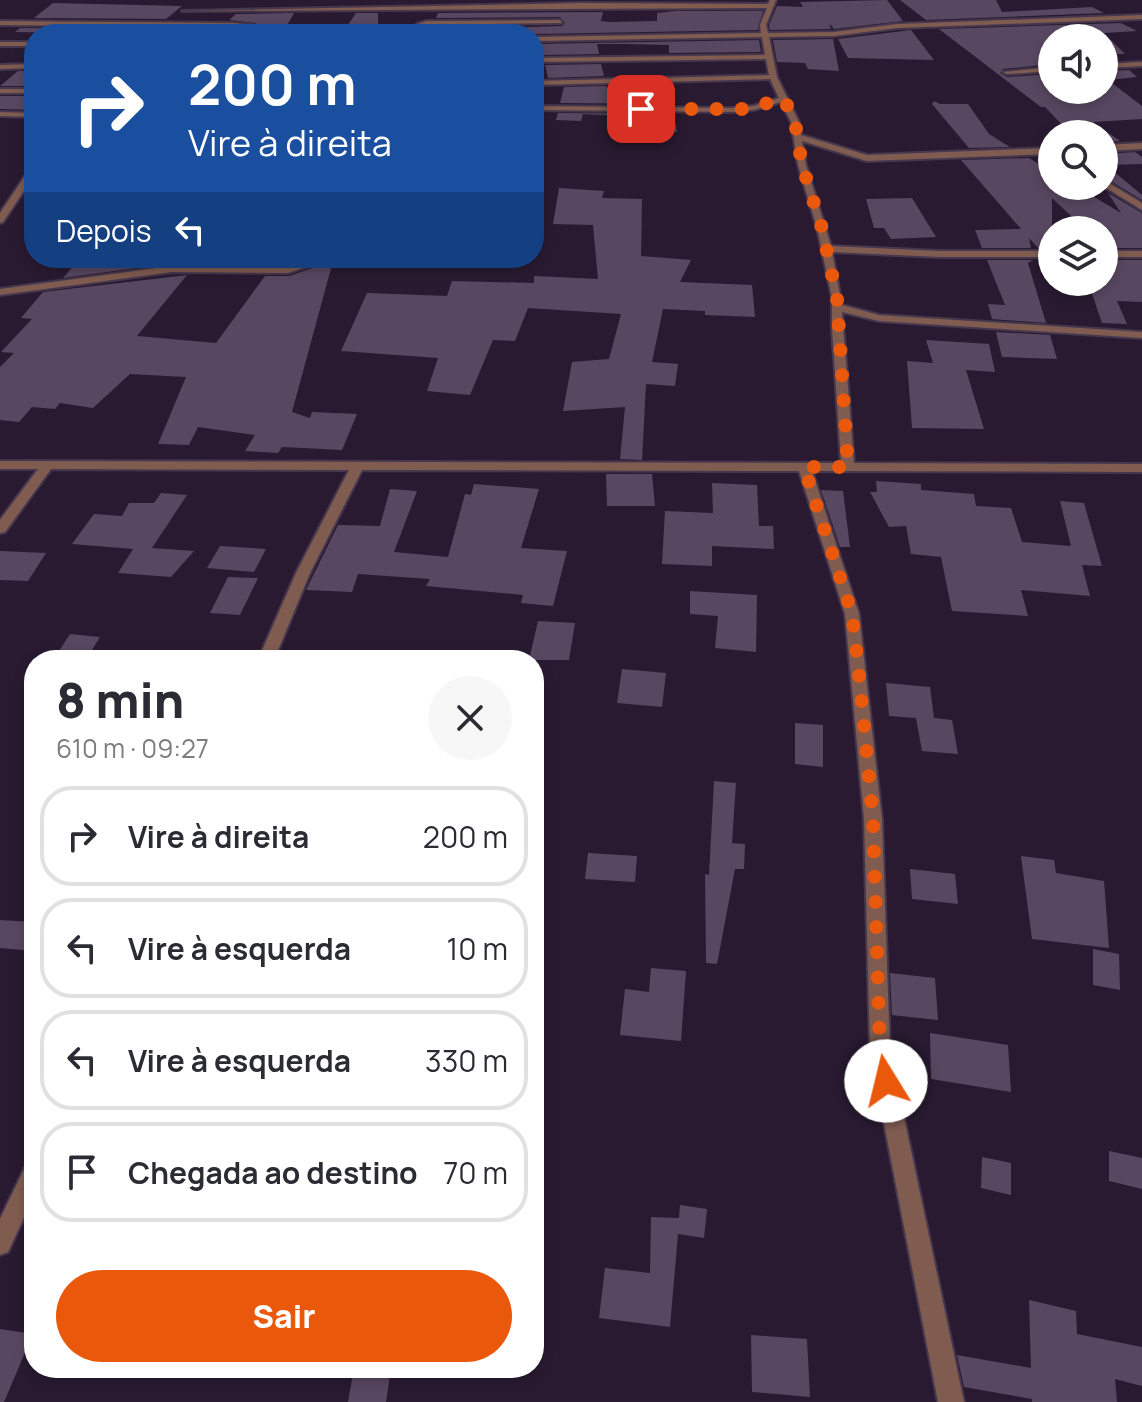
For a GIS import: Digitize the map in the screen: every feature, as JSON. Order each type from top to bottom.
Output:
[{"type":"street","points":[[173,24],[196,0]]},
{"type":"street","points":[[185,11],[772,3],[763,25],[773,77],[795,122],[802,165],[827,249],[837,307],[848,467]]},
{"type":"street","points":[[544,39],[834,34],[897,26],[1142,17]]},
{"type":"street","points":[[420,24],[560,22]]},
{"type":"street","points":[[0,23],[86,24]]},
{"type":"street","points":[[0,44],[24,44]]},
{"type":"street","points":[[544,60],[769,57]]},
{"type":"street","points":[[1118,65],[1142,64]]},
{"type":"street","points":[[0,67],[24,66]]},
{"type":"street","points":[[1007,72],[1038,70]]},
{"type":"street","points":[[544,83],[773,77]]},
{"type":"street","points":[[0,91],[24,91]]},
{"type":"street","points":[[544,108],[732,110],[784,99]]},
{"type":"street","points":[[0,114],[24,115]]},
{"type":"street","points":[[798,137],[867,158],[1038,152]]},
{"type":"street","points":[[1118,147],[1142,146]]},
{"type":"street","points":[[0,220],[24,184]]},
{"type":"street","points":[[1118,192],[1142,207]]},
{"type":"street","points":[[827,249],[1038,254]]},
{"type":"street","points":[[1118,254],[1142,254]]},
{"type":"street","points":[[0,292],[172,269],[299,268]]},
{"type":"street","points":[[837,307],[879,318],[1142,335]]},
{"type":"street","points":[[837,329],[879,318]]},
{"type":"street","points":[[0,465],[1142,468]]},
{"type":"street","points":[[270,650],[303,573],[358,465]]},
{"type":"street","points":[[0,529],[47,466]]},
{"type":"street","points":[[804,467],[852,614],[873,819],[880,1051],[951,1402]]},
{"type":"street","points":[[0,1244],[24,1193]]},
{"type":"building","points":[[887,0],[903,21],[834,29],[829,23],[831,29],[770,30],[777,6],[803,7],[800,2]]},
{"type":"building","points":[[900,0],[996,0],[1002,12],[1092,7],[1104,13],[926,20]]},
{"type":"building","points":[[53,3],[182,6],[166,19],[34,18]]},
{"type":"building","points":[[763,11],[758,30],[544,34],[544,27],[562,26],[565,23],[560,17],[436,18],[438,13],[603,12],[601,21],[657,21],[657,13]]},
{"type":"building","points":[[294,13],[288,24],[229,20],[236,14]]},
{"type":"building","points":[[356,13],[378,13],[378,24],[349,24]]},
{"type":"building","points":[[1121,23],[1137,31],[1118,32],[1118,24],[1091,24]]},
{"type":"building","points":[[1038,26],[1038,65],[1003,69],[1000,73],[1007,77],[1038,75],[1038,104],[1118,104],[1118,88],[1142,106],[1142,119],[1058,120],[1045,107],[1041,107],[939,29]]},
{"type":"building","points":[[911,30],[934,60],[848,58],[838,39]]},
{"type":"building","points":[[833,39],[839,71],[808,69],[805,63],[777,62],[773,40]]},
{"type":"building","points":[[759,40],[761,52],[669,53],[669,45],[597,44],[599,54],[544,55],[544,44]]},
{"type":"building","points":[[601,64],[604,76],[548,78],[545,65]]},
{"type":"building","points":[[1118,70],[1129,70],[1137,77],[1118,79]]},
{"type":"building","points":[[18,71],[24,71],[24,86],[0,86]]},
{"type":"building","points":[[656,85],[668,85],[672,104],[560,103],[564,87],[606,86],[608,91],[654,93]]},
{"type":"building","points":[[0,96],[24,96],[24,110],[0,109]]},
{"type":"building","points":[[934,101],[940,104],[968,104],[989,134],[1010,147],[969,148],[932,104]]},
{"type":"building","points":[[558,113],[674,114],[677,132],[644,131],[648,117],[583,114],[581,121],[556,120]]},
{"type":"building","points":[[1135,152],[1142,157],[1142,164],[1118,165],[1118,153]]},
{"type":"building","points":[[1029,158],[1038,163],[1038,200],[1052,200],[1052,216],[1038,216],[1038,248],[1029,238],[1031,248],[982,248],[975,230],[1021,229],[961,160]]},
{"type":"building","points":[[1118,175],[1142,195],[1142,200],[1118,185]]},
{"type":"building","points":[[559,188],[604,191],[602,198],[642,199],[641,256],[691,260],[680,282],[752,285],[755,317],[663,309],[652,362],[678,364],[675,386],[646,384],[642,460],[620,459],[625,407],[563,411],[572,362],[609,359],[621,314],[528,308],[515,341],[493,340],[470,395],[427,391],[438,358],[341,351],[367,293],[447,296],[452,281],[534,283],[534,276],[598,279],[593,225],[553,224]]},
{"type":"building","points":[[912,198],[936,237],[891,239],[884,228],[874,228],[866,199]]},
{"type":"building","points":[[1118,199],[1142,213],[1142,248],[1118,248],[1118,216],[1071,216],[1054,200],[1099,200],[1121,213],[1113,200]]},
{"type":"building","points":[[987,260],[1033,260],[1028,263],[1046,323],[992,319],[988,304],[1005,305]]},
{"type":"building","points":[[1118,260],[1142,260],[1142,302],[1117,301],[1127,324],[1102,323],[1093,296],[1118,296]]},
{"type":"building","points":[[72,268],[136,268],[63,278]]},
{"type":"building","points":[[312,268],[331,268],[292,412],[310,418],[312,412],[357,414],[342,450],[282,447],[278,453],[245,451],[255,435],[198,427],[189,445],[158,444],[186,377],[130,374],[93,408],[60,403],[55,409],[32,407],[19,422],[0,420],[0,367],[14,353],[1,352],[32,319],[21,318],[43,292],[187,275],[137,336],[216,343],[265,276],[289,276]]},
{"type":"building","points":[[996,332],[1050,335],[1057,359],[1002,357]]},
{"type":"building","points":[[926,340],[989,344],[995,372],[966,370],[984,429],[912,428],[907,361],[933,363]]},
{"type":"building","points":[[606,474],[652,474],[655,506],[607,506]]},
{"type":"building","points":[[876,481],[921,484],[921,490],[974,494],[976,506],[1011,508],[1022,542],[1071,546],[1060,501],[1084,503],[1102,566],[1082,565],[1090,596],[1021,590],[1028,616],[952,611],[941,557],[911,554],[906,526],[889,527],[870,492],[877,492]]},
{"type":"building","points":[[712,483],[757,485],[759,526],[773,526],[774,549],[712,546],[712,566],[662,564],[665,511],[713,513]]},
{"type":"building","points":[[474,484],[539,489],[521,548],[567,551],[553,606],[521,603],[523,595],[426,586],[430,579],[358,574],[352,592],[306,590],[338,525],[380,526],[390,489],[417,491],[394,552],[448,557],[465,494],[471,495]]},
{"type":"building","points":[[821,490],[843,491],[850,547],[840,547]]},
{"type":"building","points":[[161,493],[187,495],[152,548],[194,551],[171,577],[118,573],[133,549],[72,544],[94,514],[122,516],[129,503],[154,503]]},
{"type":"building","points":[[220,546],[266,549],[254,572],[207,568]]},
{"type":"building","points":[[0,551],[46,553],[28,581],[0,580]]},
{"type":"building","points":[[228,577],[258,578],[240,615],[210,613]]},
{"type":"building","points":[[690,591],[757,595],[756,652],[715,648],[718,616],[690,614]]},
{"type":"building","points":[[538,621],[575,623],[569,660],[544,660],[544,650],[531,650]]},
{"type":"building","points":[[70,634],[100,637],[92,650],[60,650]]},
{"type":"building","points":[[622,669],[666,673],[662,707],[617,703]]},
{"type":"building","points":[[886,683],[930,687],[934,718],[952,720],[958,754],[922,751],[916,718],[889,716]]},
{"type":"building","points":[[795,723],[823,725],[823,767],[795,764]]},
{"type":"building","points":[[714,781],[736,783],[732,843],[745,844],[744,869],[735,869],[717,964],[706,963],[705,874],[709,875]]},
{"type":"building","points":[[588,853],[637,856],[635,882],[585,879]]},
{"type":"building","points":[[1021,856],[1054,860],[1056,873],[1104,881],[1109,948],[1032,939]]},
{"type":"building","points":[[910,869],[955,874],[958,904],[912,899]]},
{"type":"building","points":[[0,920],[24,921],[24,950],[0,948]]},
{"type":"building","points":[[1093,949],[1119,954],[1120,990],[1093,985]]},
{"type":"building","points":[[651,968],[686,971],[681,1041],[620,1035],[625,989],[649,992]]},
{"type":"building","points":[[890,973],[935,978],[938,1020],[892,1015]]},
{"type":"building","points":[[930,1033],[1008,1045],[1011,1092],[931,1079]]},
{"type":"building","points":[[1109,1151],[1142,1158],[1142,1189],[1109,1181]]},
{"type":"building","points":[[982,1157],[1011,1163],[1011,1195],[981,1188]]},
{"type":"building","points":[[680,1205],[707,1209],[704,1238],[678,1234],[670,1327],[599,1318],[605,1268],[650,1273],[651,1217],[679,1218]]},
{"type":"building","points":[[1029,1300],[1076,1311],[1077,1334],[1142,1347],[1142,1386],[1115,1379],[1117,1402],[1032,1402],[1032,1399],[964,1387],[957,1355],[1031,1368]]},
{"type":"building","points":[[0,1329],[24,1333],[24,1355],[4,1402],[0,1402]]},
{"type":"building","points":[[751,1335],[807,1339],[810,1397],[752,1392]]},
{"type":"building","points":[[352,1378],[390,1378],[386,1402],[348,1402]]},
{"type":"route","points":[[641,109],[732,110],[754,108],[784,99],[795,122],[802,165],[822,228],[837,298],[848,467],[804,467],[852,614],[873,819],[880,1051],[886,1081]]}]
